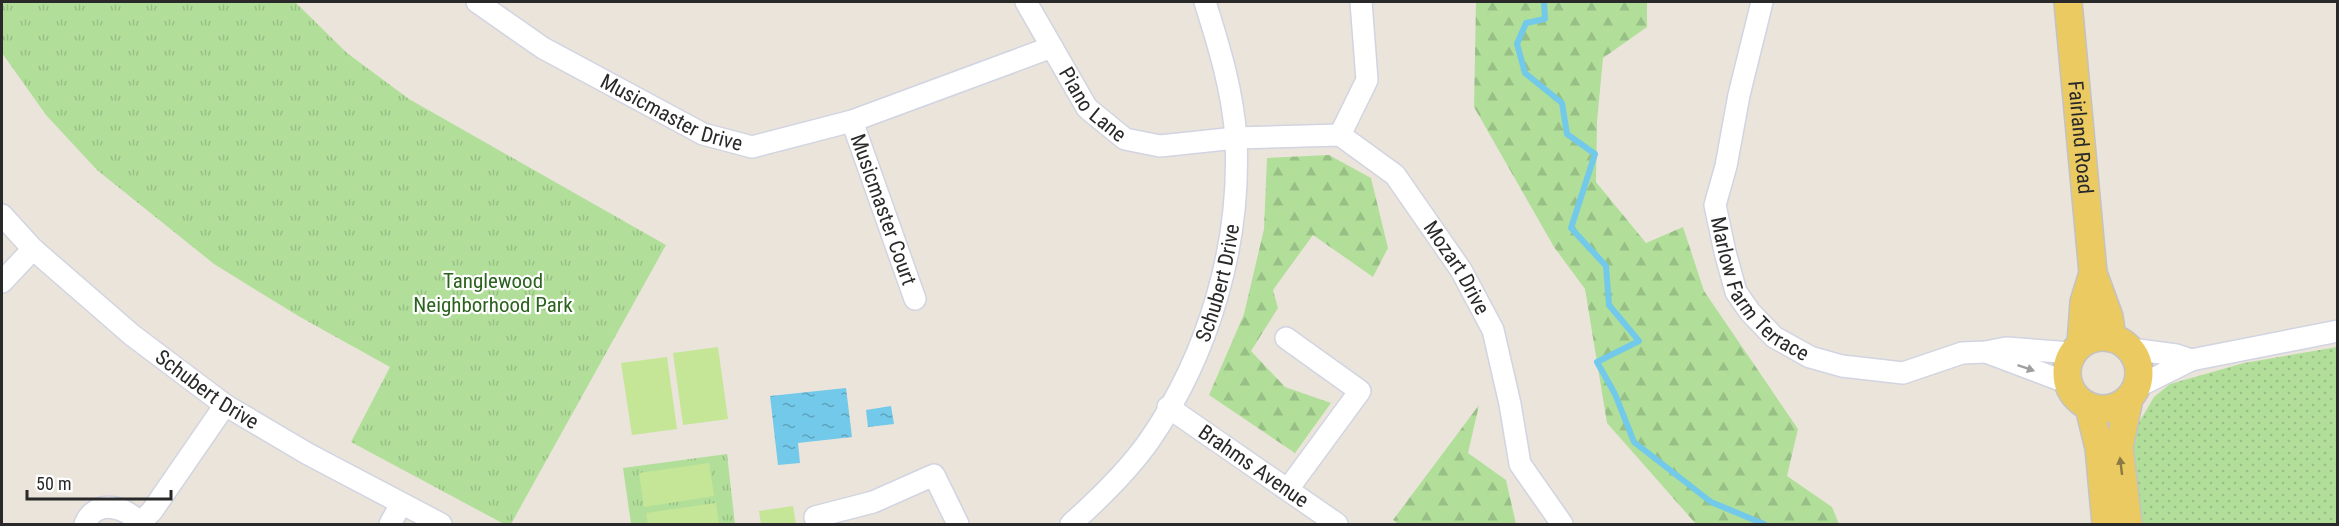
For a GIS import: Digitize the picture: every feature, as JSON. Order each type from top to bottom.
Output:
[{"type":"main road","name":"Fairland Road","points":[[2068,2],[2093,273],[2122,343]]},
{"type":"main road","name":"Fairland Road","points":[[2076,349],[2084,302],[2093,273]]},
{"type":"main road","points":[[2128,525],[2119,447],[2140,372],[2138,361],[2122,343],[2097,337],[2076,349],[2066,369],[2068,383],[2078,400],[2089,407],[2107,410],[2117,408],[2133,393]]},
{"type":"main road","points":[[2089,407],[2099,448],[2106,525]]},
{"type":"street","name":"Musicmaster Drive","points":[[477,2],[543,48],[703,134],[752,147],[852,121],[1052,47]]},
{"type":"street","name":"Piano Lane","points":[[1026,2],[1087,108],[1125,139],[1160,146],[1236,138]]},
{"type":"street","name":"Schubert Drive","points":[[1071,525],[1106,494],[1149,441],[1202,344],[1224,273],[1234,213],[1236,138],[1224,63],[1205,2]]},
{"type":"street","points":[[1236,138],[1340,135],[1367,80],[1361,2]]},
{"type":"street","name":"Marlow Farm Terrace","points":[[1762,2],[1739,95],[1726,166],[1715,205],[1736,292],[1750,312],[1774,337],[1810,357],[1842,366],[1903,373],[1962,353],[2006,348],[2076,349]]},
{"type":"street","name":"Musicmaster Court","points":[[852,121],[915,299]]},
{"type":"street","name":"Mozart Drive","points":[[1340,135],[1395,175],[1461,270],[1493,330],[1510,404],[1520,464],[1562,525]]},
{"type":"street","name":"Schubert Drive","points":[[2,215],[33,249],[132,335],[225,405],[308,454],[441,525]]},
{"type":"street","points":[[2,282],[33,249]]},
{"type":"street","points":[[2133,393],[2191,360],[2337,331]]},
{"type":"street","points":[[1286,338],[1360,391],[1288,489]]},
{"type":"street","points":[[2122,343],[2191,360]]},
{"type":"street","name":"Marlow Farm Terrace","points":[[1986,352],[2068,383]]},
{"type":"street","points":[[84,525],[97,510],[114,507],[129,512],[140,524],[152,511],[225,405]]},
{"type":"street","name":"Brahms Avenue","points":[[1168,407],[1337,525]]},
{"type":"street","points":[[817,525],[816,517],[873,502],[934,475],[955,523]]},
{"type":"street","points":[[390,525],[401,504]]},
{"type":"green space","name":"Tanglewood Neighborhood Park","points":[[2,2],[295,2],[347,53],[409,99],[666,245],[511,524],[504,524],[351,442],[390,367],[300,317],[214,264],[97,170],[46,115],[2,53]]},
{"type":"green space","points":[[1476,2],[1647,2],[1647,27],[1603,58],[1597,122],[1596,182],[1646,243],[1683,227],[1704,291],[1798,429],[1787,476],[1832,507],[1839,524],[1696,524],[1607,423],[1585,289],[1554,247],[1474,107]]},
{"type":"green space","points":[[1329,155],[1371,178],[1388,248],[1373,277],[1313,235],[1273,290],[1278,308],[1251,351],[1285,387],[1331,403],[1295,453],[1209,395],[1244,314],[1264,229],[1267,158]]},
{"type":"green space","points":[[718,347],[728,419],[683,425],[673,353]]},
{"type":"green space","points":[[2337,347],[2337,524],[2140,524],[2131,458],[2138,424],[2154,397],[2170,384],[2244,363]]},
{"type":"green space","points":[[667,357],[677,429],[632,435],[621,363]]},
{"type":"green space","points":[[1479,405],[1468,453],[1506,480],[1516,524],[1398,524],[1393,520]]},
{"type":"green space","points":[[727,454],[735,524],[631,524],[623,468]]},
{"type":"green space","points":[[709,463],[714,496],[644,507],[639,473]]},
{"type":"green space","points":[[716,503],[719,524],[648,524],[646,513]]},
{"type":"green space","points":[[793,506],[796,524],[761,524],[759,511]]},
{"type":"water","points":[[846,388],[852,437],[798,443],[800,463],[778,465],[770,396]]},
{"type":"water","points":[[891,406],[894,424],[868,427],[866,410]]},
{"type":"waterway","points":[[1544,2],[1545,19],[1526,23],[1517,44],[1525,73],[1562,103],[1567,134],[1595,154],[1571,228],[1606,266],[1609,305],[1639,341],[1597,362],[1615,394],[1634,442],[1711,502],[1764,524]]}]
